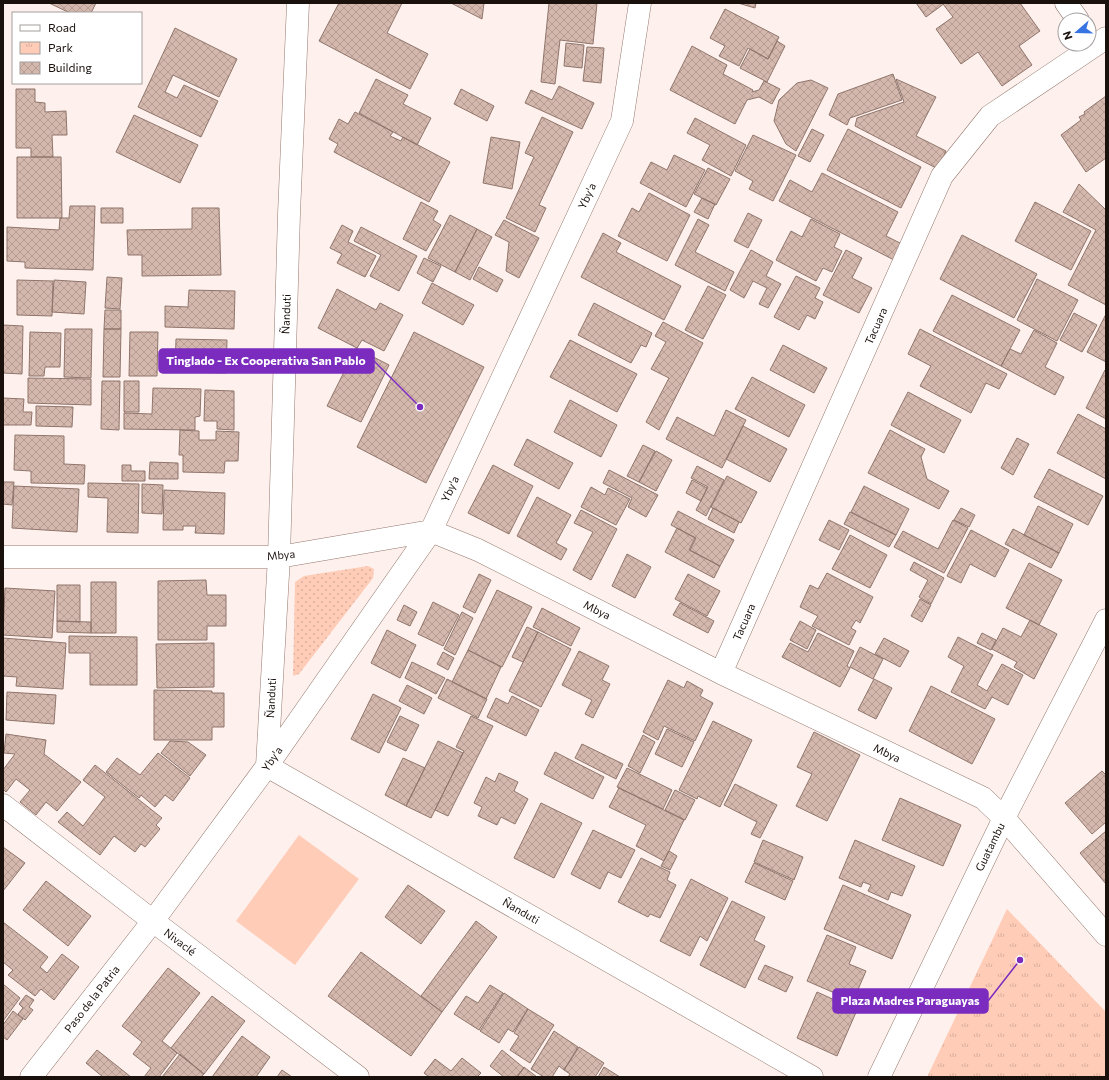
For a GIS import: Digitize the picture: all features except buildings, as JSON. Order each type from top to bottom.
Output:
[{"type":"street","name":"Ñanduti","points":[[298,3],[289,214],[279,557],[268,766],[812,1077]]},
{"type":"street","name":"Yby'a","points":[[153,921],[268,766],[431,531],[622,121],[640,3]]},
{"type":"street","points":[[1066,3],[1072,12]]},
{"type":"street","name":"Tacuara","points":[[722,673],[942,176],[990,116],[1079,52]]},
{"type":"street","name":"Mbya","points":[[3,557],[279,557],[431,531],[478,550],[722,673],[983,798],[1004,818],[1106,935]]},
{"type":"street","name":"Guatambu","points":[[879,1077],[1004,818],[1106,620]]},
{"type":"street","name":"Nivaclé","points":[[3,805],[358,1077]]},
{"type":"street","name":"Paso de la Patria","points":[[31,1077],[153,921]]},
{"type":"green space","points":[[368,566],[374,569],[373,578],[299,674],[293,676],[295,582],[304,576]]},
{"type":"green space","points":[[299,835],[359,879],[295,965],[236,921]]},
{"type":"green space","points":[[1007,909],[1106,1012],[1106,1077],[927,1077]]},
{"type":"place","name":"Tinglado - Ex Cooperativa San Pablo","points":[[420,407]]},
{"type":"place","name":"Plaza Madres Paraguayas","points":[[1020,960]]}]
